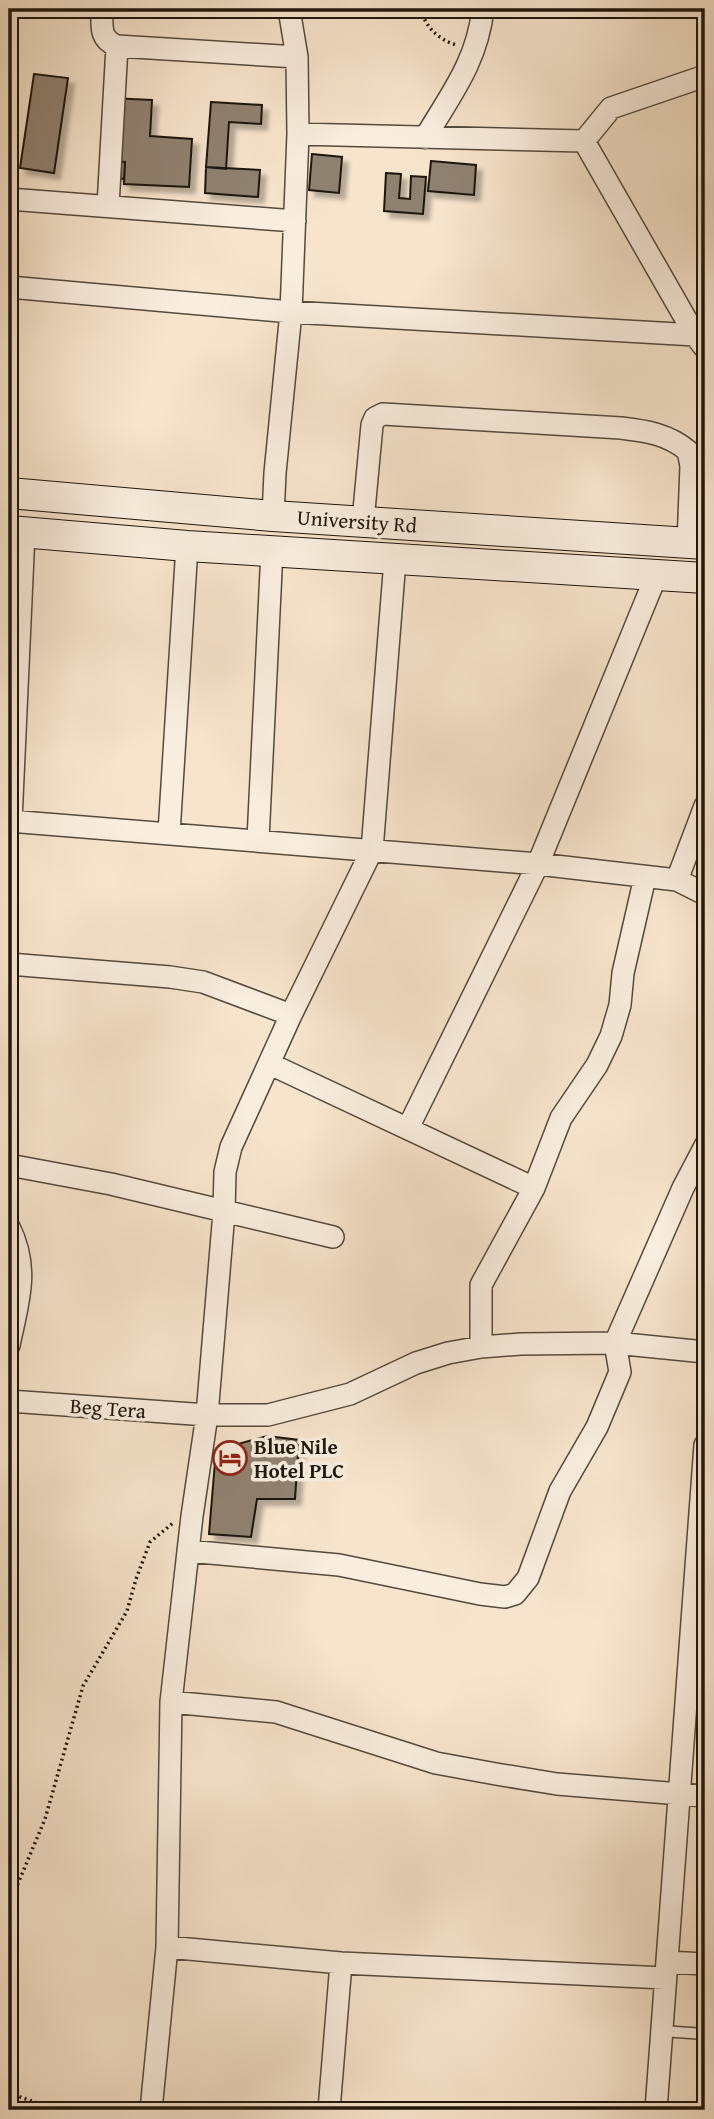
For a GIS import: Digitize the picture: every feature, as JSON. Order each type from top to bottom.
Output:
[{"type":"street","points":[[102,9],[102,34],[108,43],[117,46],[297,57]]},
{"type":"street","points":[[258,840],[275,472],[291,312],[295,221],[297,57],[289,9]]},
{"type":"street","points":[[425,138],[459,85],[474,52],[483,9]]},
{"type":"street","points":[[108,206],[117,46]]},
{"type":"street","points":[[584,141],[611,108],[705,76]]},
{"type":"street","points":[[298,134],[584,141]]},
{"type":"street","points":[[584,141],[700,341]]},
{"type":"street","points":[[9,199],[295,221]]},
{"type":"street","points":[[9,286],[291,312],[700,341]]},
{"type":"street","points":[[363,521],[372,425],[375,418],[383,414],[621,428],[650,431],[676,441],[688,451],[697,544]]},
{"type":"street","name":"University Rd","points":[[9,493],[273,516],[697,544]]},
{"type":"street","points":[[17,532],[10,821],[538,864],[677,880],[705,894]]},
{"type":"street","name":"University Rd","points":[[17,532],[395,560],[705,578]]},
{"type":"street","points":[[169,833],[187,546]]},
{"type":"street","points":[[151,2110],[167,1947],[171,1702],[192,1516],[207,1415],[227,1159],[292,1015],[372,850],[395,560]]},
{"type":"street","points":[[408,1128],[538,864],[656,576]]},
{"type":"street","points":[[677,880],[705,806]]},
{"type":"street","points":[[481,1347],[481,1285],[534,1188],[561,1118],[597,1065],[611,1036],[620,1005],[622,973],[645,877]]},
{"type":"street","points":[[9,964],[203,982],[292,1015]]},
{"type":"street","points":[[270,1064],[534,1188]]},
{"type":"street","points":[[188,1550],[306,1560],[480,1594],[505,1597],[515,1594],[528,1578],[560,1491],[597,1427],[620,1372],[615,1343],[683,1188],[705,1146]]},
{"type":"street","points":[[9,1165],[111,1184],[333,1237]]},
{"type":"street","points":[[9,1227],[22,1271],[21,1296],[9,1345]]},
{"type":"street","name":"Beg Tera","points":[[9,1401],[247,1417],[268,1415],[350,1394],[416,1363],[481,1347],[615,1343],[704,1346]]},
{"type":"street","points":[[656,2110],[679,1794],[697,1674],[705,1444]]},
{"type":"street","points":[[171,1702],[276,1713],[436,1763],[496,1774],[557,1784],[705,1796]]},
{"type":"street","points":[[167,1947],[341,1963],[666,1970],[705,1964]]},
{"type":"street","points":[[329,2110],[341,1963]]},
{"type":"lane","points":[[662,2031],[705,2034]]},
{"type":"path","points":[[421,9],[424,19],[441,40],[474,52]]},
{"type":"path","points":[[9,1905],[45,1819],[83,1686],[127,1611],[150,1542],[172,1523],[192,1516]]},
{"type":"path","points":[[9,2093],[57,2110]]},
{"type":"building","points":[[34,74],[68,78],[54,173],[20,168]]},
{"type":"building","points":[[110,98],[152,100],[150,136],[192,139],[189,187],[124,184],[125,162],[106,161]]},
{"type":"building","points":[[211,102],[262,105],[261,124],[229,122],[226,169],[206,167]]},
{"type":"building","points":[[312,154],[342,157],[339,193],[309,190]]},
{"type":"building","points":[[106,161],[125,162],[124,179],[118,178]]},
{"type":"building","points":[[431,161],[476,165],[474,195],[428,191]]},
{"type":"building","points":[[206,167],[260,170],[258,197],[205,193]]},
{"type":"building","points":[[386,173],[401,174],[399,198],[410,199],[411,176],[426,177],[423,214],[384,211]]},
{"type":"building","points":[[267,1436],[299,1440],[295,1499],[257,1499],[251,1537],[209,1534],[216,1450]]},
{"type":"place","name":"Blue Nile Hotel PLC","points":[[230,1458]]}]
